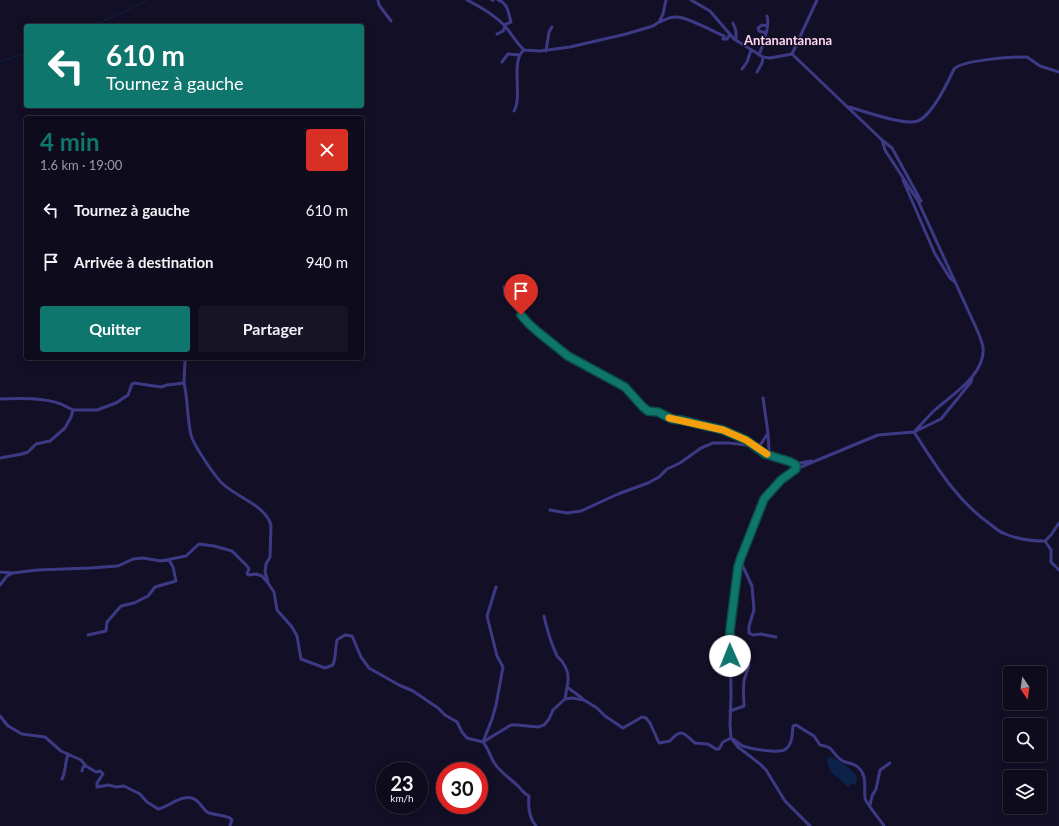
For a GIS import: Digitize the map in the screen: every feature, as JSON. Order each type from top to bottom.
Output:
[{"type":"street","points":[[378,0],[382,11],[391,21]]},
{"type":"street","points":[[466,0],[494,17],[504,26],[524,50]]},
{"type":"street","points":[[497,34],[503,31],[504,26],[511,22],[507,7],[502,1],[498,0]]},
{"type":"street","points":[[659,22],[663,14],[666,0]]},
{"type":"street","points":[[692,0],[710,11],[736,40],[763,58],[792,54]]},
{"type":"street","points":[[792,54],[817,0]]},
{"type":"street","points":[[524,50],[546,50],[570,47],[626,34],[676,16],[685,18],[724,36],[723,39],[727,39],[730,34]]},
{"type":"street","points":[[758,55],[766,37],[769,20],[767,16]]},
{"type":"street","points":[[733,23],[736,31],[736,40]]},
{"type":"street","points":[[766,33],[759,31],[758,28],[762,24],[767,26]]},
{"type":"street","points":[[546,50],[549,32],[552,28]]},
{"type":"street","points":[[514,111],[516,109],[517,98],[518,62],[520,55],[524,50]]},
{"type":"street","points":[[742,69],[747,62],[751,50]]},
{"type":"street","points":[[502,62],[508,54],[520,55]]},
{"type":"street","points":[[792,54],[892,148],[921,201],[918,201]]},
{"type":"street","points":[[847,107],[896,120],[913,122],[920,119],[930,110],[954,68],[959,65],[972,62],[1027,57],[1040,66],[1059,72]]},
{"type":"street","points":[[757,72],[763,58]]},
{"type":"street","points":[[882,140],[885,150],[901,176],[935,254],[950,278],[955,282]]},
{"type":"street","points":[[810,826],[784,801],[766,770],[738,747],[731,738],[730,630],[738,567],[764,499],[781,480],[796,469],[878,435],[914,432],[941,419],[971,382],[981,361],[983,348],[978,332],[918,201],[908,183],[901,176]]},
{"type":"street","points":[[504,287],[510,302],[538,332],[568,356],[625,387],[648,411],[658,412],[672,419],[723,430],[746,440],[765,454],[774,457],[800,463],[815,461]]},
{"type":"street","points":[[186,360],[184,383],[192,437],[222,484],[256,506],[270,521],[272,526],[270,557],[266,564],[265,572],[268,583]]},
{"type":"street","points":[[914,432],[936,409],[957,393],[973,377]]},
{"type":"street","points":[[0,399],[20,398],[60,404],[73,410],[96,410],[116,403],[128,395],[132,384],[134,383],[161,388],[167,385],[184,383]]},
{"type":"street","points":[[763,398],[769,450],[770,454],[774,457]]},
{"type":"street","points":[[0,458],[28,452],[36,444],[50,440],[65,428],[73,410]]},
{"type":"street","points":[[914,432],[936,466],[960,498],[979,516],[1002,533],[1026,540],[1045,541],[1059,523]]},
{"type":"street","points":[[550,510],[567,514],[581,511],[618,494],[648,483],[659,477],[667,469],[680,463],[701,448],[713,443],[729,442],[755,446],[761,444],[768,433]]},
{"type":"street","points":[[791,462],[795,464],[796,469]]},
{"type":"street","points":[[1045,541],[1051,550],[1051,562],[1059,570]]},
{"type":"street","points":[[0,572],[13,573],[37,570],[118,566],[133,559],[143,558],[161,561],[169,560],[186,556],[199,544],[232,551],[247,566],[249,569],[247,573],[248,575],[256,574],[262,576],[274,592],[277,610],[292,627],[297,636],[301,659],[325,668],[333,665],[336,657],[335,649],[337,640],[345,635],[352,636],[361,657],[369,668],[413,691],[438,708],[445,715],[457,722],[467,738],[483,742],[496,765],[518,786],[525,795],[529,796],[528,804],[533,822],[536,826]]},
{"type":"street","points":[[88,635],[106,631],[107,622],[121,606],[134,604],[148,596],[155,588],[176,580],[173,567],[169,560]]},
{"type":"street","points":[[740,560],[752,586],[754,610],[748,626],[749,633],[753,635],[761,634],[776,637]]},
{"type":"street","points":[[0,585],[7,576],[13,573]]},
{"type":"street","points":[[483,742],[496,705],[503,667],[497,656],[487,616],[496,587]]},
{"type":"street","points":[[544,616],[549,636],[558,658],[563,661],[569,679],[565,700]]},
{"type":"street","points":[[730,711],[744,706],[744,677],[748,672],[749,665]]},
{"type":"street","points":[[567,688],[623,728],[642,717],[646,718],[650,723],[659,743],[670,741],[676,734],[680,733],[684,734],[695,743],[708,744],[716,749],[719,749],[724,742],[731,738]]},
{"type":"street","points":[[483,742],[511,725],[538,727],[544,725],[549,720],[553,710],[565,700],[572,698],[584,700]]},
{"type":"street","points":[[0,716],[8,726],[22,734],[45,738],[62,751],[81,760],[86,766],[96,772],[100,771],[104,774],[97,783],[97,787],[109,785],[116,787],[124,786],[140,794],[147,802],[158,809],[183,798],[195,800],[200,803],[207,812],[230,818],[232,820],[230,826]]},
{"type":"street","points":[[731,738],[744,746],[778,752],[785,750],[791,741],[794,726],[796,725],[814,736],[820,745],[830,747],[844,762],[853,763],[860,768],[864,778],[865,798],[884,826]]},
{"type":"street","points":[[62,779],[66,770],[66,760],[68,754]]},
{"type":"street","points":[[870,805],[872,796],[876,789],[880,770],[890,763]]},
{"type":"street","points":[[82,771],[83,767],[86,766]]},
{"type":"water","points":[[830,757],[841,762],[856,774],[856,784],[853,785],[851,783],[849,787],[846,786],[829,769],[827,760]]},
{"type":"waterway","points":[[97,24],[147,0]]},
{"type":"waterway","points":[[0,62],[24,54]]},
{"type":"slow traffic","points":[[669,418],[723,430],[746,440],[767,454]]},
{"type":"district","name":"Antanantanana","points":[[788,40]]},
{"type":"route","points":[[521,315],[538,332],[568,356],[625,387],[648,411],[658,412],[672,419],[723,430],[746,440],[765,454],[796,465],[796,469],[781,480],[764,499],[740,560],[730,630],[730,656]]}]
